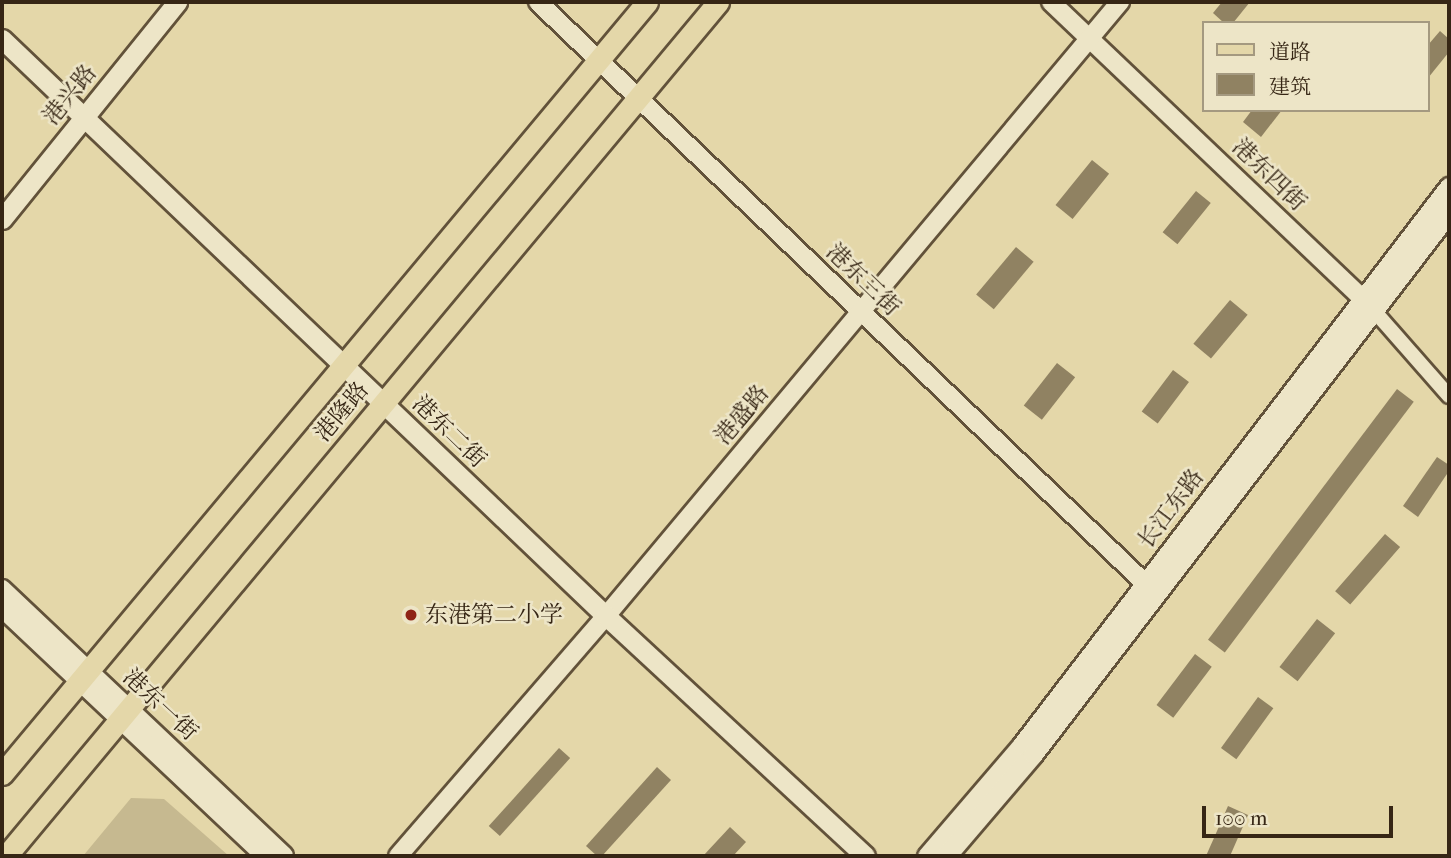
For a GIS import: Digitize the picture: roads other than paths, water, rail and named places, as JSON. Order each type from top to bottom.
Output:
[{"type":"main road","name":"港兴路","points":[[2,219],[177,2]]},
{"type":"main road","name":"港隆路","points":[[2,774],[647,2]]},
{"type":"main road","name":"港隆路","points":[[6,856],[718,2]]},
{"type":"main road","name":"港东二街","points":[[2,39],[606,616],[865,856]]},
{"type":"main road","name":"长江东路","points":[[927,856],[1150,589],[1368,304],[1449,187]]},
{"type":"main road","name":"长江东路","points":[[1368,304],[1449,212]]},
{"type":"main road","name":"长江东路","points":[[946,856],[1033,754],[1150,589]]},
{"type":"street","name":"港东三街","points":[[537,2],[1150,589]]},
{"type":"street","name":"港东四街","points":[[1051,2],[1368,304]]},
{"type":"street","name":"港盛路","points":[[398,856],[606,616],[1120,2]]},
{"type":"street","points":[[1368,304],[1449,396]]},
{"type":"street","name":"港东一街","points":[[2,589],[84,676],[264,856]]},
{"type":"street","name":"港东一街","points":[[2,608],[84,676]]},
{"type":"street","name":"港东一街","points":[[124,714],[284,856]]},
{"type":"place","name":"东港第二小学","points":[[411,615]]}]
